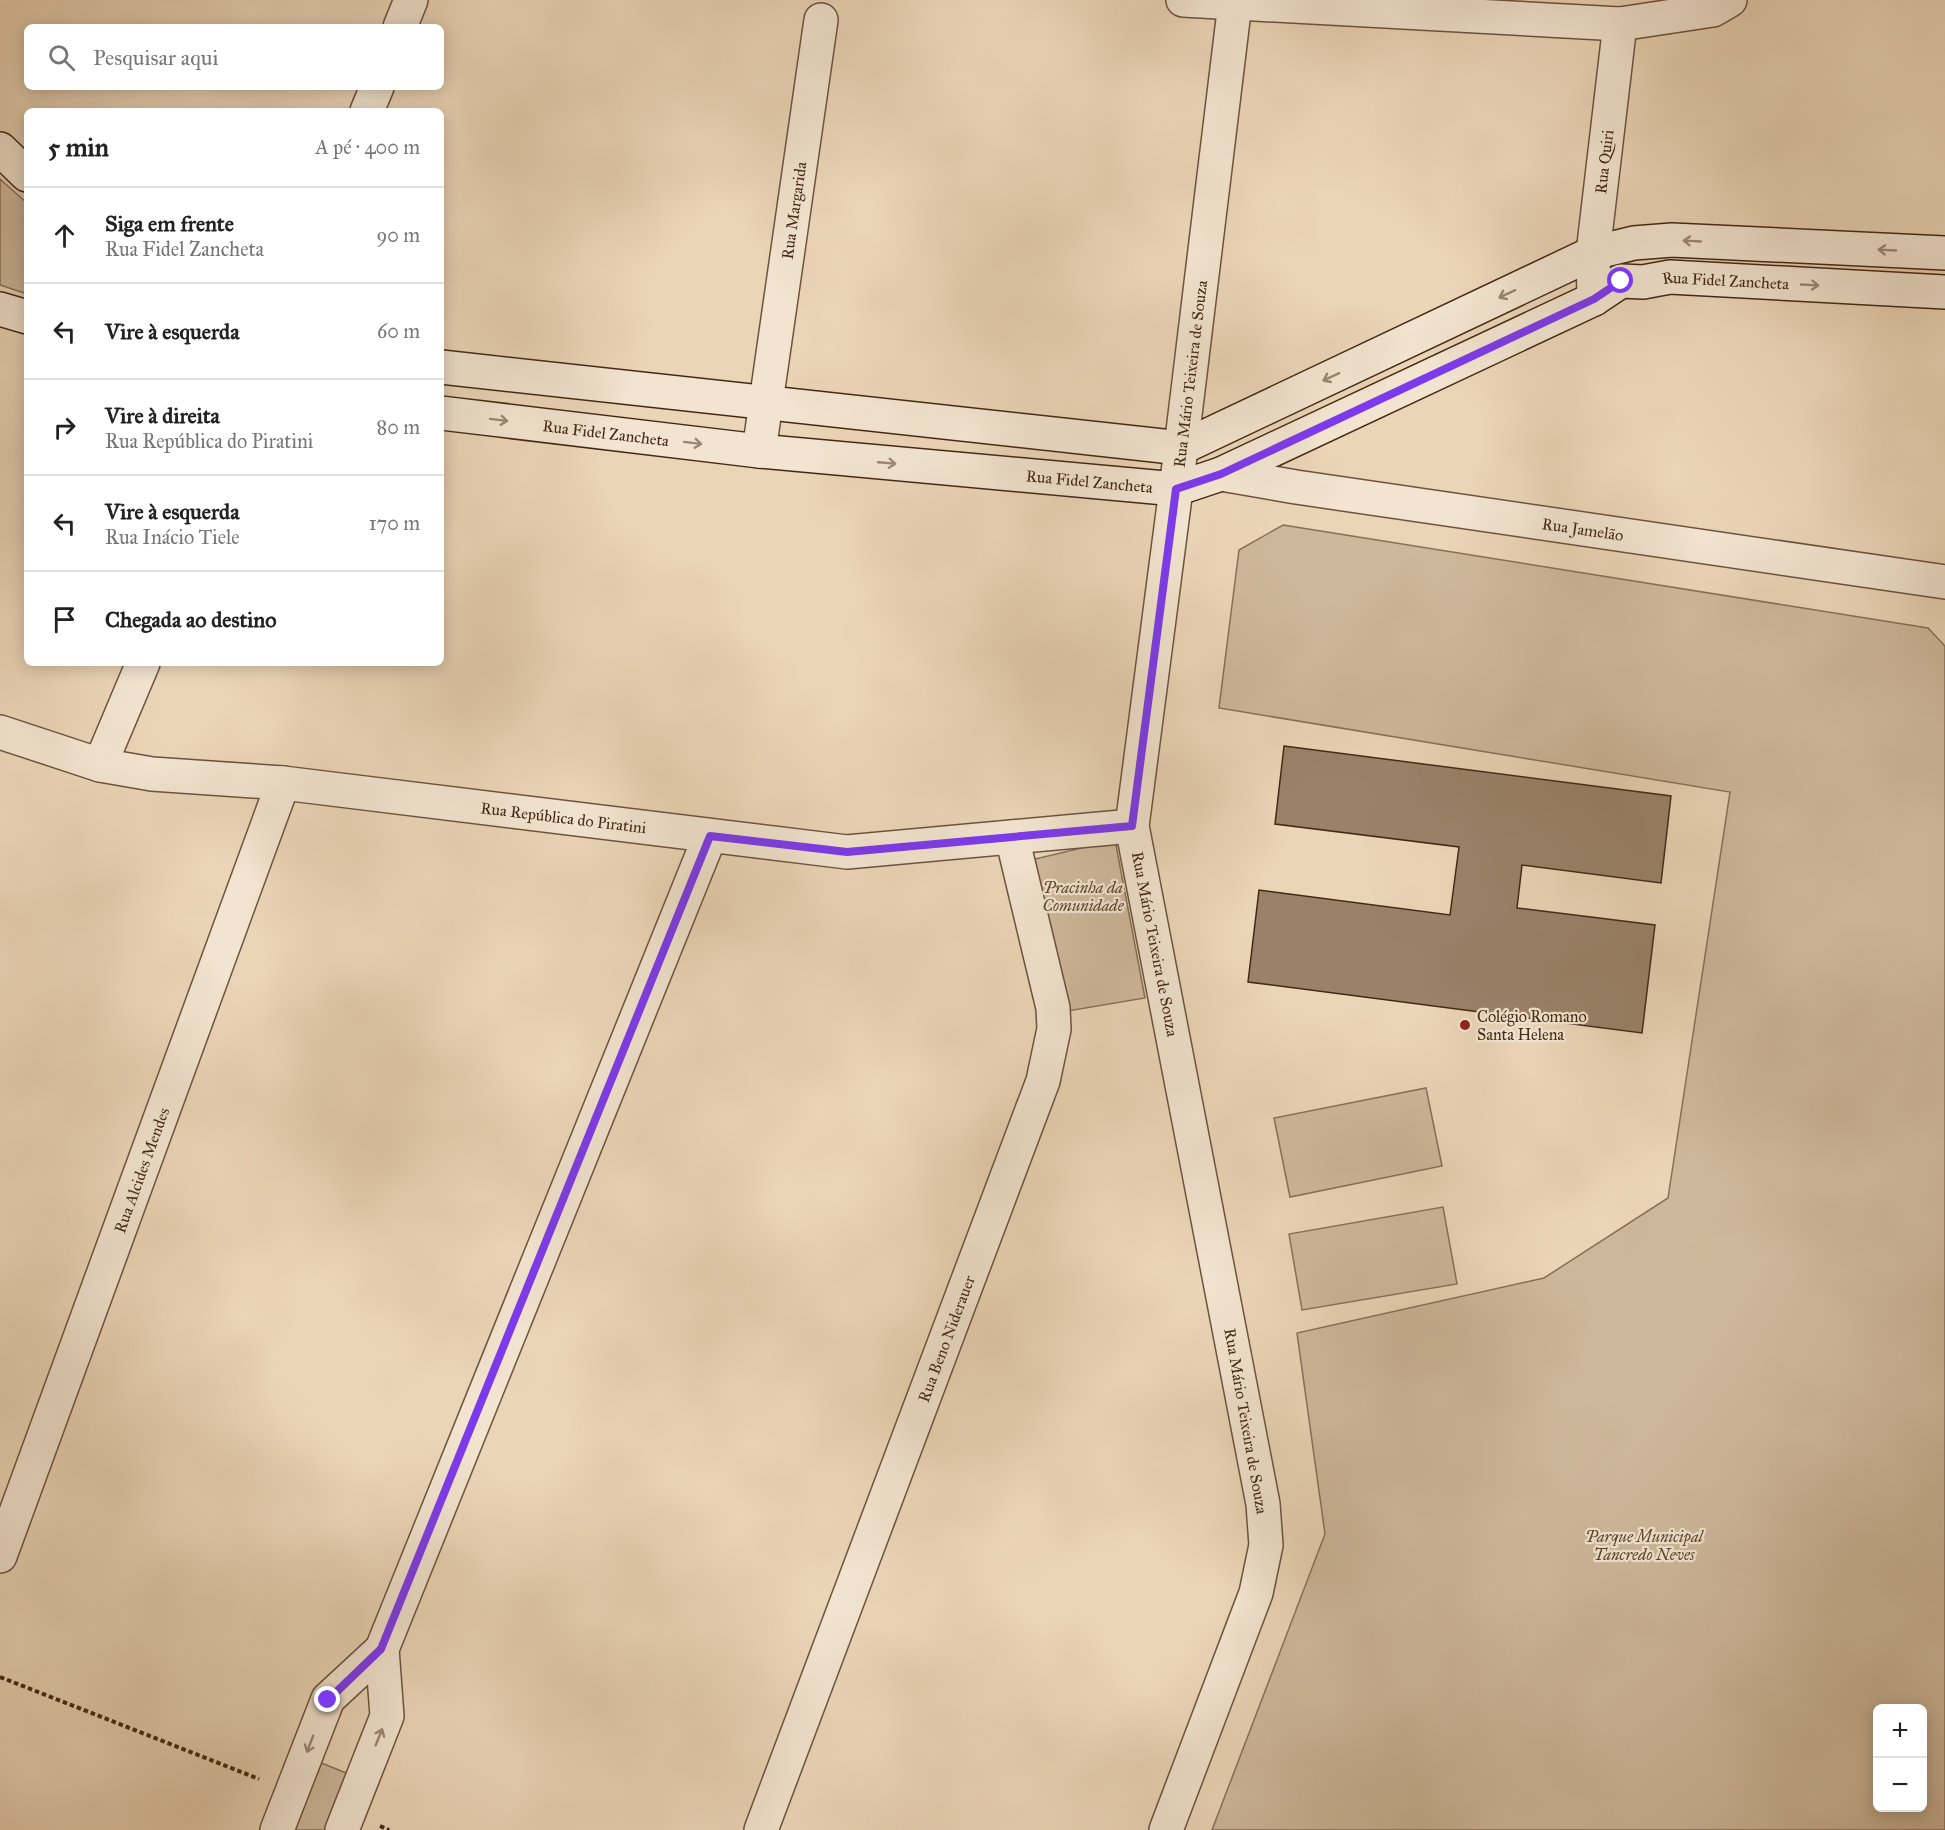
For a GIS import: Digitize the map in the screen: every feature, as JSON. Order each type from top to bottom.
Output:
[{"type":"street","points":[[401,24],[411,0]]},
{"type":"street","points":[[1184,0],[1620,24],[1713,10],[1730,0]]},
{"type":"street","name":"Rua Mário Teixeira de Souza","points":[[1166,1830],[1256,1593],[1266,1545],[1261,1495],[1132,826],[1176,489],[1235,3]]},
{"type":"street","name":"Rua Margarida","points":[[759,451],[821,20]]},
{"type":"street","name":"Rua Quiri","points":[[1594,299],[1593,253],[1620,24]]},
{"type":"street","points":[[368,108],[376,90]]},
{"type":"street","points":[[0,149],[24,172]]},
{"type":"street","points":[[444,367],[1181,448],[1593,253],[1634,243],[1672,240],[1945,253]]},
{"type":"street","name":"Rua Fidel Zancheta","points":[[444,413],[759,451],[1176,489],[1221,474],[1594,299],[1621,281],[1643,282],[1670,277],[1945,292]]},
{"type":"street","points":[[0,309],[24,316]]},
{"type":"street","name":"Rua Jamelão","points":[[1221,474],[1945,582]]},
{"type":"street","points":[[100,765],[142,666]]},
{"type":"street","name":"Rua República do Piratini","points":[[0,732],[100,765],[152,774],[283,783],[847,852],[1132,826]]},
{"type":"street","name":"Rua Alcides Mendes","points":[[0,1556],[283,783]]},
{"type":"street","points":[[277,1830],[328,1700],[381,1649],[710,836]]},
{"type":"street","name":"Rua Beno Niderauer","points":[[761,1830],[1043,1081],[1054,1029],[1053,1008],[1012,837]]},
{"type":"street","points":[[342,1830],[387,1716],[381,1649]]},
{"type":"path","points":[[0,1677],[292,1792]]},
{"type":"green space","points":[[0,179],[24,200],[24,293],[0,285]]},
{"type":"green space","name":"Parque Municipal Tancredo Neves","points":[[1283,525],[1928,628],[1945,646],[1945,1830],[1212,1830],[1325,1534],[1297,1333],[1544,1278],[1668,1198],[1730,792],[1219,708],[1239,550]]},
{"type":"green space","name":"Pracinha da Comunidade","points":[[1115,840],[1145,998],[1068,1011],[1031,860]]},
{"type":"green space","points":[[1426,1088],[1442,1166],[1290,1197],[1274,1118]]},
{"type":"green space","points":[[1443,1207],[1457,1284],[1302,1310],[1289,1234]]},
{"type":"green space","points":[[319,1762],[351,1775],[329,1830],[291,1830]]},
{"type":"building","name":"Colégio Romano Santa Helena","points":[[1284,746],[1671,796],[1661,883],[1522,865],[1517,908],[1655,925],[1642,1033],[1248,982],[1259,890],[1450,915],[1459,847],[1275,824]]},
{"type":"place","name":"Colégio Romano Santa Helena","points":[[1465,1025]]},
{"type":"route","points":[[328,1700],[381,1649],[710,836],[847,852],[1132,826],[1176,489],[1221,474],[1594,299],[1621,281]]}]
